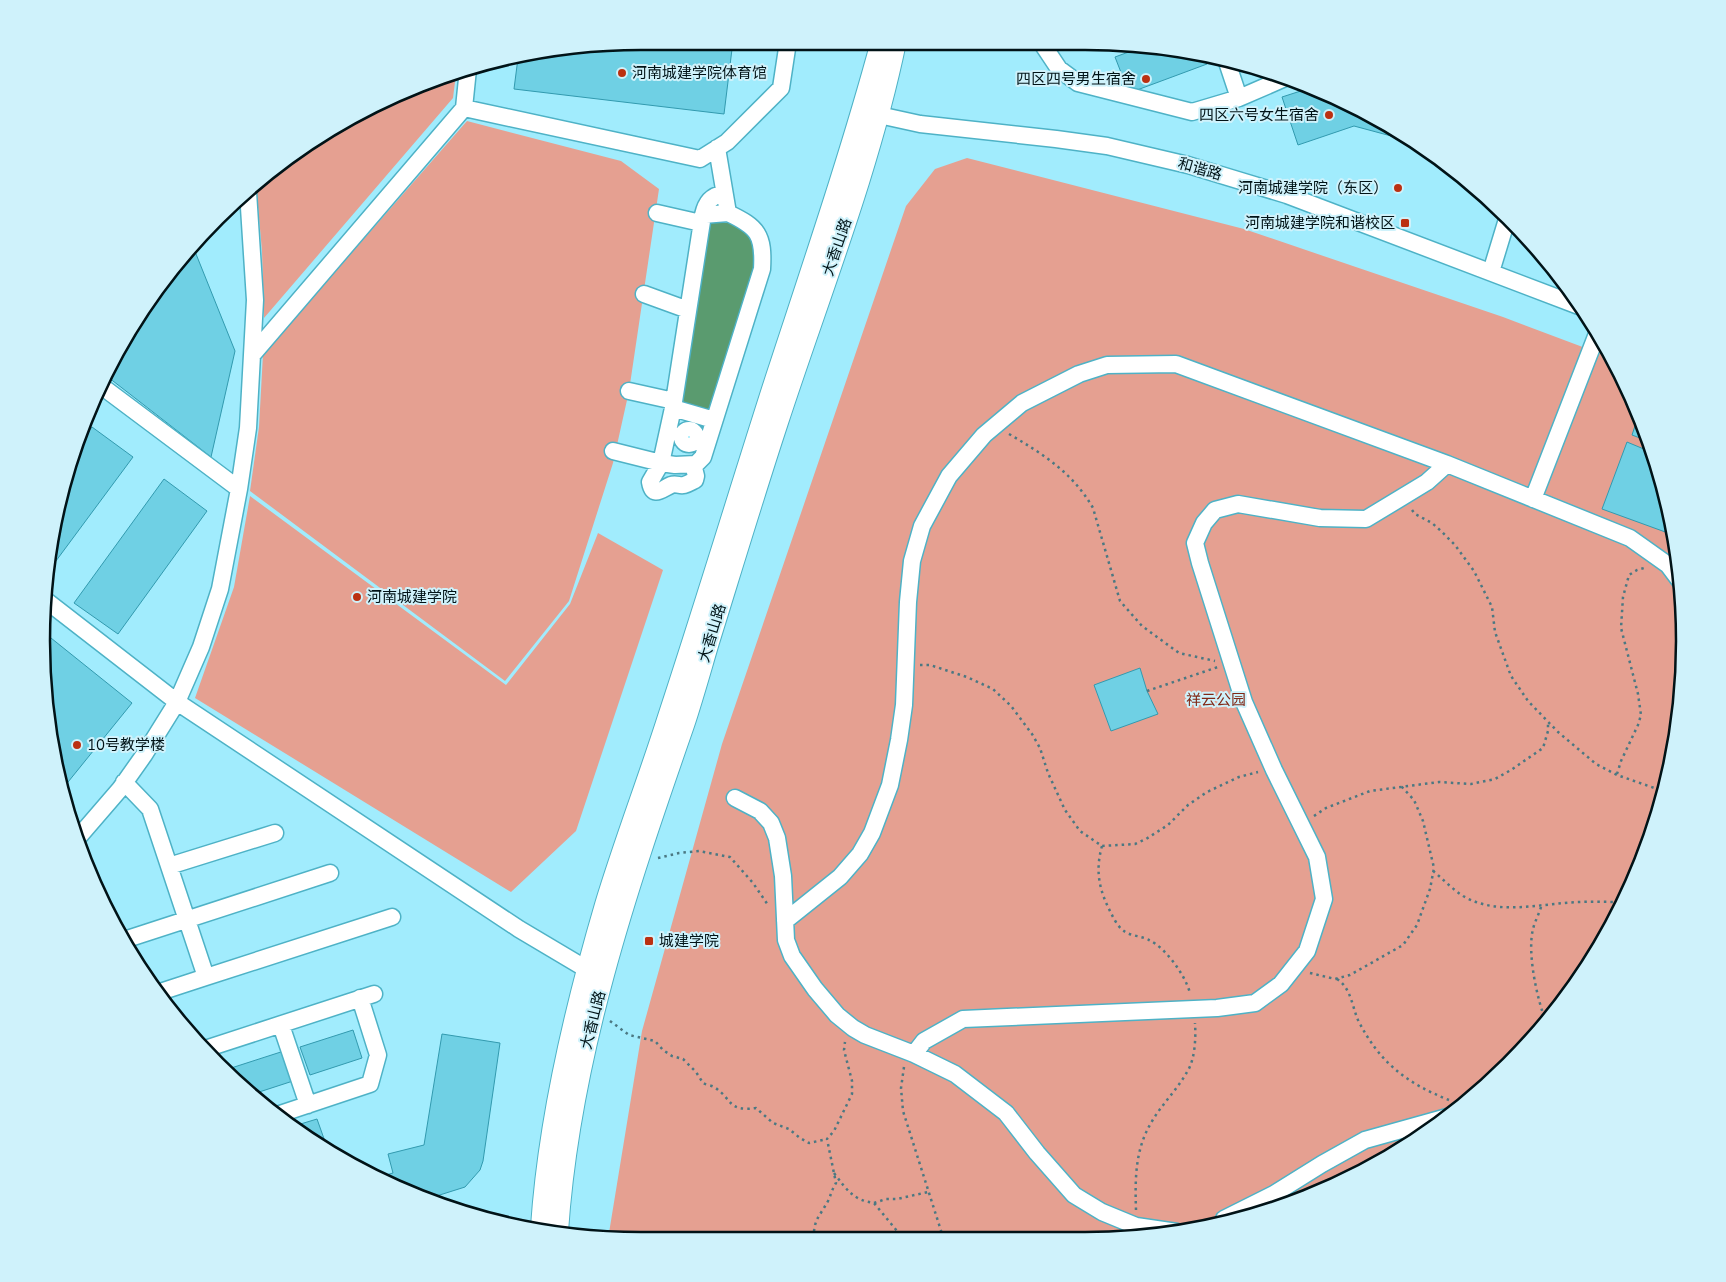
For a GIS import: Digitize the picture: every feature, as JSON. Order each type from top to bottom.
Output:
[{"type":"main road","name":"大香山路","points":[[542,1223],[560,1090],[596,972],[637,864],[686,719],[778,422],[871,112],[880,50]]},
{"type":"main road","name":"大香山路","points":[[558,1226],[572,1117],[595,1010],[596,972],[606,904],[893,50]]},
{"type":"street","points":[[464,108],[700,159],[727,142],[781,88],[787,50]]},
{"type":"street","points":[[1047,50],[1060,69],[1078,83],[1192,112],[1239,98],[1277,82]]},
{"type":"street","points":[[1229,68],[1239,98]]},
{"type":"street","points":[[253,354],[464,108],[467,76]]},
{"type":"street","name":"和谐路","points":[[871,112],[920,124],[1107,146],[1188,165],[1286,195],[1568,302]]},
{"type":"street","points":[[717,148],[728,213]]},
{"type":"street","points":[[688,437],[674,405],[688,310],[705,207],[710,198],[724,193]]},
{"type":"street","points":[[82,833],[144,755],[177,702],[201,646],[220,589],[239,490],[248,428],[255,300],[248,199]]},
{"type":"street","points":[[657,212],[702,219],[728,213],[748,222],[758,235],[763,250],[762,269],[714,420],[688,437],[661,463],[650,482],[651,488],[654,491],[665,489],[670,485],[682,485],[695,480],[696,476],[688,464],[688,437],[694,414]]},
{"type":"street","points":[[1491,272],[1505,225]]},
{"type":"street","points":[[644,294],[688,310]]},
{"type":"street","points":[[1533,499],[1594,341]]},
{"type":"street","points":[[785,921],[840,877],[860,854],[872,833],[890,785],[904,705],[908,602],[912,561],[922,526],[948,476],[984,435],[1022,403],[1078,374],[1107,365],[1176,364],[1447,464],[1630,538],[1668,565],[1672,570]]},
{"type":"street","points":[[106,390],[239,490]]},
{"type":"street","points":[[629,391],[714,420]]},
{"type":"street","points":[[613,451],[661,463],[688,464]]},
{"type":"street","points":[[914,1054],[924,1041],[963,1019],[1195,1009],[1255,1003],[1281,984],[1307,951],[1324,900],[1317,857],[1274,770],[1244,702],[1195,543],[1204,523],[1215,510],[1238,504],[1320,518],[1366,519],[1427,482],[1447,464]]},
{"type":"street","points":[[51,604],[177,702],[511,923],[596,972]]},
{"type":"street","points":[[124,782],[150,809],[206,977]]},
{"type":"street","points":[[735,798],[760,811],[771,824],[777,838],[783,876],[786,940],[792,956],[837,1015],[865,1035],[914,1054],[955,1074],[1006,1113],[1037,1153],[1074,1195],[1102,1212],[1136,1226],[1151,1228]]},
{"type":"street","points":[[169,866],[275,833]]},
{"type":"street","points":[[130,938],[330,873]]},
{"type":"street","points":[[165,990],[392,917]]},
{"type":"street","points":[[212,1047],[367,996],[378,1055],[370,1084],[285,1113]]},
{"type":"street","points":[[281,1024],[308,1105]]},
{"type":"street","points":[[1241,1211],[1274,1194],[1365,1140],[1436,1116]]},
{"type":"path","points":[[997,424],[1064,470],[1085,494],[1093,508],[1120,601],[1142,626],[1179,654],[1231,663]]},
{"type":"path","points":[[1415,514],[1441,530],[1455,545],[1474,571],[1492,607],[1495,632],[1511,676],[1528,701],[1574,746],[1596,764],[1617,775],[1657,789]]},
{"type":"path","points":[[1617,775],[1621,761],[1638,725],[1640,715],[1638,694],[1621,628],[1623,597],[1630,575],[1643,568],[1657,568],[1668,565]]},
{"type":"path","points":[[1147,691],[1231,663]]},
{"type":"path","points":[[905,665],[930,665],[968,677],[992,689],[1011,706],[1040,748],[1048,773],[1066,810],[1080,831],[1102,846],[1135,844],[1168,825],[1188,806],[1207,792],[1239,777],[1266,770],[1274,770]]},
{"type":"path","points":[[1301,826],[1326,808],[1370,791],[1439,782],[1471,784],[1495,779],[1543,748],[1548,731],[1548,720]]},
{"type":"path","points":[[1294,967],[1315,975],[1335,978],[1350,975],[1403,945],[1417,925],[1430,889],[1433,871],[1431,850],[1423,821],[1414,800],[1401,786]]},
{"type":"path","points":[[1102,846],[1098,867],[1102,895],[1115,921],[1124,932],[1150,940],[1162,947],[1184,978],[1195,1009],[1196,1030],[1192,1060],[1188,1072],[1150,1124],[1139,1156],[1135,1171],[1136,1226]]},
{"type":"path","points":[[637,864],[679,853],[699,852],[730,857],[753,883],[768,906]]},
{"type":"path","points":[[1433,871],[1463,896],[1487,905],[1504,907],[1615,902]]},
{"type":"path","points":[[1541,906],[1533,930],[1532,947],[1538,1000],[1543,1014]]},
{"type":"path","points":[[1335,978],[1346,988],[1364,1030],[1389,1065],[1412,1084],[1449,1107]]},
{"type":"path","points":[[595,1010],[629,1035],[655,1042],[672,1056],[683,1059],[696,1072],[702,1083],[714,1087],[732,1106],[745,1109],[756,1108],[773,1123],[789,1129],[809,1143],[827,1139],[834,1130],[852,1094],[852,1081],[844,1050],[845,1038],[853,1028]]},
{"type":"path","points":[[914,1054],[904,1067],[901,1088],[903,1111],[940,1232]]},
{"type":"path","points":[[814,1232],[815,1221],[836,1183],[827,1139]]},
{"type":"path","points":[[834,1173],[853,1196],[862,1202],[874,1203],[886,1199],[897,1199],[928,1192]]},
{"type":"path","points":[[874,1203],[898,1232]]},
{"type":"green space","points":[[455,80],[453,98],[264,318],[262,251],[257,192],[281,172],[345,129],[415,95]]},
{"type":"green space","points":[[467,121],[621,161],[659,189],[629,391],[613,463],[569,601],[505,681],[250,491],[259,427],[263,354]]},
{"type":"green space","name":"祥云公园","points":[[967,158],[1244,229],[1503,317],[1601,354],[1631,415],[1645,451],[1665,526],[1675,602],[1675,680],[1671,718],[1665,756],[1645,831],[1615,902],[1597,936],[1554,1001],[1503,1059],[1445,1110],[1380,1153],[1311,1187],[1275,1201],[1200,1221],[1124,1231],[609,1231],[642,1031],[722,744],[906,206],[935,169]]},
{"type":"green space","points":[[250,496],[506,685],[570,604],[598,533],[663,570],[576,831],[511,892],[195,698],[234,587]]},
{"type":"shaded area","points":[[707,221],[740,224],[749,232],[757,259],[711,413],[679,406]]},
{"type":"building","name":"河南城建学院体育馆","points":[[732,50],[724,114],[514,89],[517,63],[526,61],[602,51]]},
{"type":"building","name":"四区四号男生宿舍","points":[[1130,52],[1200,61],[1207,64],[1129,93],[1115,57]]},
{"type":"building","name":"四区六号女生宿舍","points":[[1301,91],[1346,111],[1391,136],[1354,126],[1298,145],[1282,97]]},
{"type":"building","points":[[196,253],[235,351],[211,457],[111,380],[129,345],[150,313],[172,281]]},
{"type":"building","points":[[1635,426],[1640,438],[1632,435]]},
{"type":"building","points":[[92,427],[133,457],[55,562],[70,488],[89,432]]},
{"type":"building","points":[[1627,442],[1644,449],[1656,488],[1666,532],[1602,509]]},
{"type":"building","points":[[164,479],[207,511],[118,634],[74,603]]},
{"type":"building","name":"10号教学楼","points":[[50,637],[132,703],[67,783],[55,718],[51,680]]},
{"type":"building","points":[[1140,668],[1147,691],[1158,714],[1111,731],[1094,685]]},
{"type":"building","points":[[353,1030],[362,1058],[310,1075],[300,1047]]},
{"type":"building","points":[[442,1034],[500,1043],[483,1161],[480,1170],[465,1187],[437,1196],[388,1175],[393,1173],[388,1154],[424,1145]]},
{"type":"building","points":[[287,1050],[296,1080],[259,1092],[232,1068]]},
{"type":"building","points":[[317,1119],[324,1139],[313,1132],[301,1124]]},
{"type":"place","name":"河南城建学院体育馆","points":[[622,73]]},
{"type":"place","name":"四区四号男生宿舍","points":[[1146,79]]},
{"type":"place","name":"四区六号女生宿舍","points":[[1329,115]]},
{"type":"place","name":"河南城建学院（东区）","points":[[1398,188]]},
{"type":"place","name":"河南城建学院和谐校区","points":[[1405,223]]},
{"type":"place","name":"河南城建学院","points":[[357,597]]},
{"type":"place","name":"10号教学楼","points":[[77,745]]},
{"type":"place","name":"城建学院","points":[[649,941]]}]
